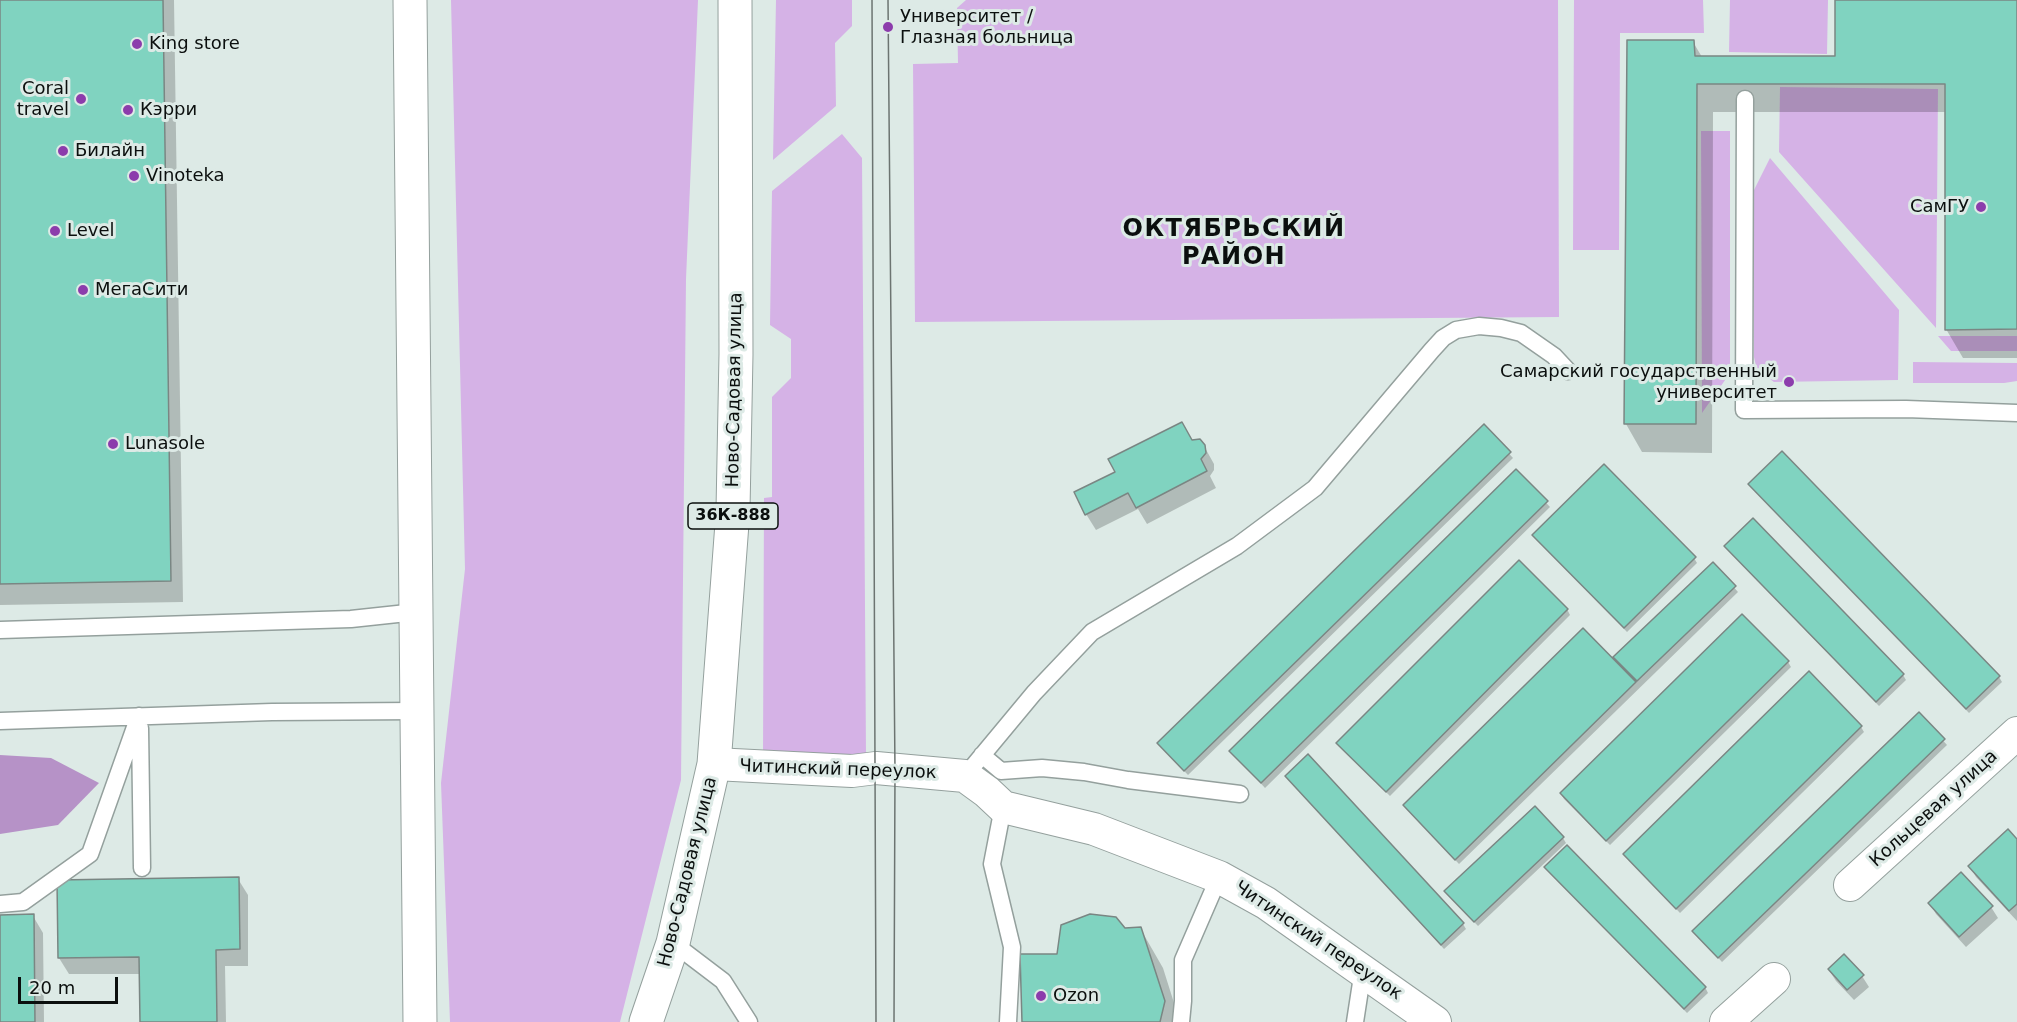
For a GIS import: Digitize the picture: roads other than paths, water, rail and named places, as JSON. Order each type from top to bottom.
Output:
[{"type":"main road","points":[[410,0],[420,1022]]},
{"type":"main road","name":"Ново-Садовая улица","points":[[646,1022],[673,943],[714,764],[733,510],[736,354],[735,0]]},
{"type":"street","name":"Кольцевая улица","points":[[1850,885],[2017,733]]},
{"type":"street","name":"Читинский переулок","points":[[714,764],[852,771],[876,768],[974,765],[987,792],[1003,807],[1094,829],[1220,877],[1266,903],[1435,1022]]},
{"type":"street","points":[[1726,1022],[1774,979]]},
{"type":"lane","points":[[1745,99],[1744,410],[1906,409],[2017,413]]},
{"type":"lane","points":[[1240,794],[1073,771],[1042,768],[1001,771],[974,765],[1034,693],[1092,632],[1237,546],[1315,488],[1443,338],[1456,330],[1479,326],[1521,333],[1554,356],[1568,370]]},
{"type":"lane","points":[[0,630],[351,620],[416,612]]},
{"type":"lane","points":[[0,721],[272,712],[417,711]]},
{"type":"lane","points":[[139,716],[142,868]]},
{"type":"lane","points":[[0,904],[23,902],[90,854],[139,716]]},
{"type":"lane","points":[[1003,807],[992,864],[1012,947],[1008,1022]]},
{"type":"lane","points":[[1181,1022],[1183,960],[1220,877]]},
{"type":"lane","points":[[673,943],[723,981],[749,1022]]},
{"type":"lane","points":[[1355,1022],[1363,970]]},
{"type":"tram line","points":[[872,0],[876,1022]]},
{"type":"tram line","points":[[888,0],[895,770],[894,1022]]},
{"type":"place","name":"Университет / Глазная больница","points":[[888,27]]},
{"type":"place","name":"King store","points":[[137,44]]},
{"type":"place","name":"Coral travel","points":[[81,99]]},
{"type":"place","name":"Кэрри","points":[[128,110]]},
{"type":"place","name":"Билайн","points":[[63,151]]},
{"type":"place","name":"Vinoteka","points":[[134,176]]},
{"type":"place","name":"СамГУ","points":[[1981,207]]},
{"type":"place","name":"Level","points":[[55,231]]},
{"type":"place","name":"МегаСити","points":[[83,290]]},
{"type":"place","name":"Самарский государственный университет","points":[[1789,382]]},
{"type":"place","name":"Lunasole","points":[[113,444]]},
{"type":"place","name":"Ozon","points":[[1041,996]]},
{"type":"district","name":"ОКТЯБРЬСКИЙ РАЙОН","points":[[1234,244]]}]
